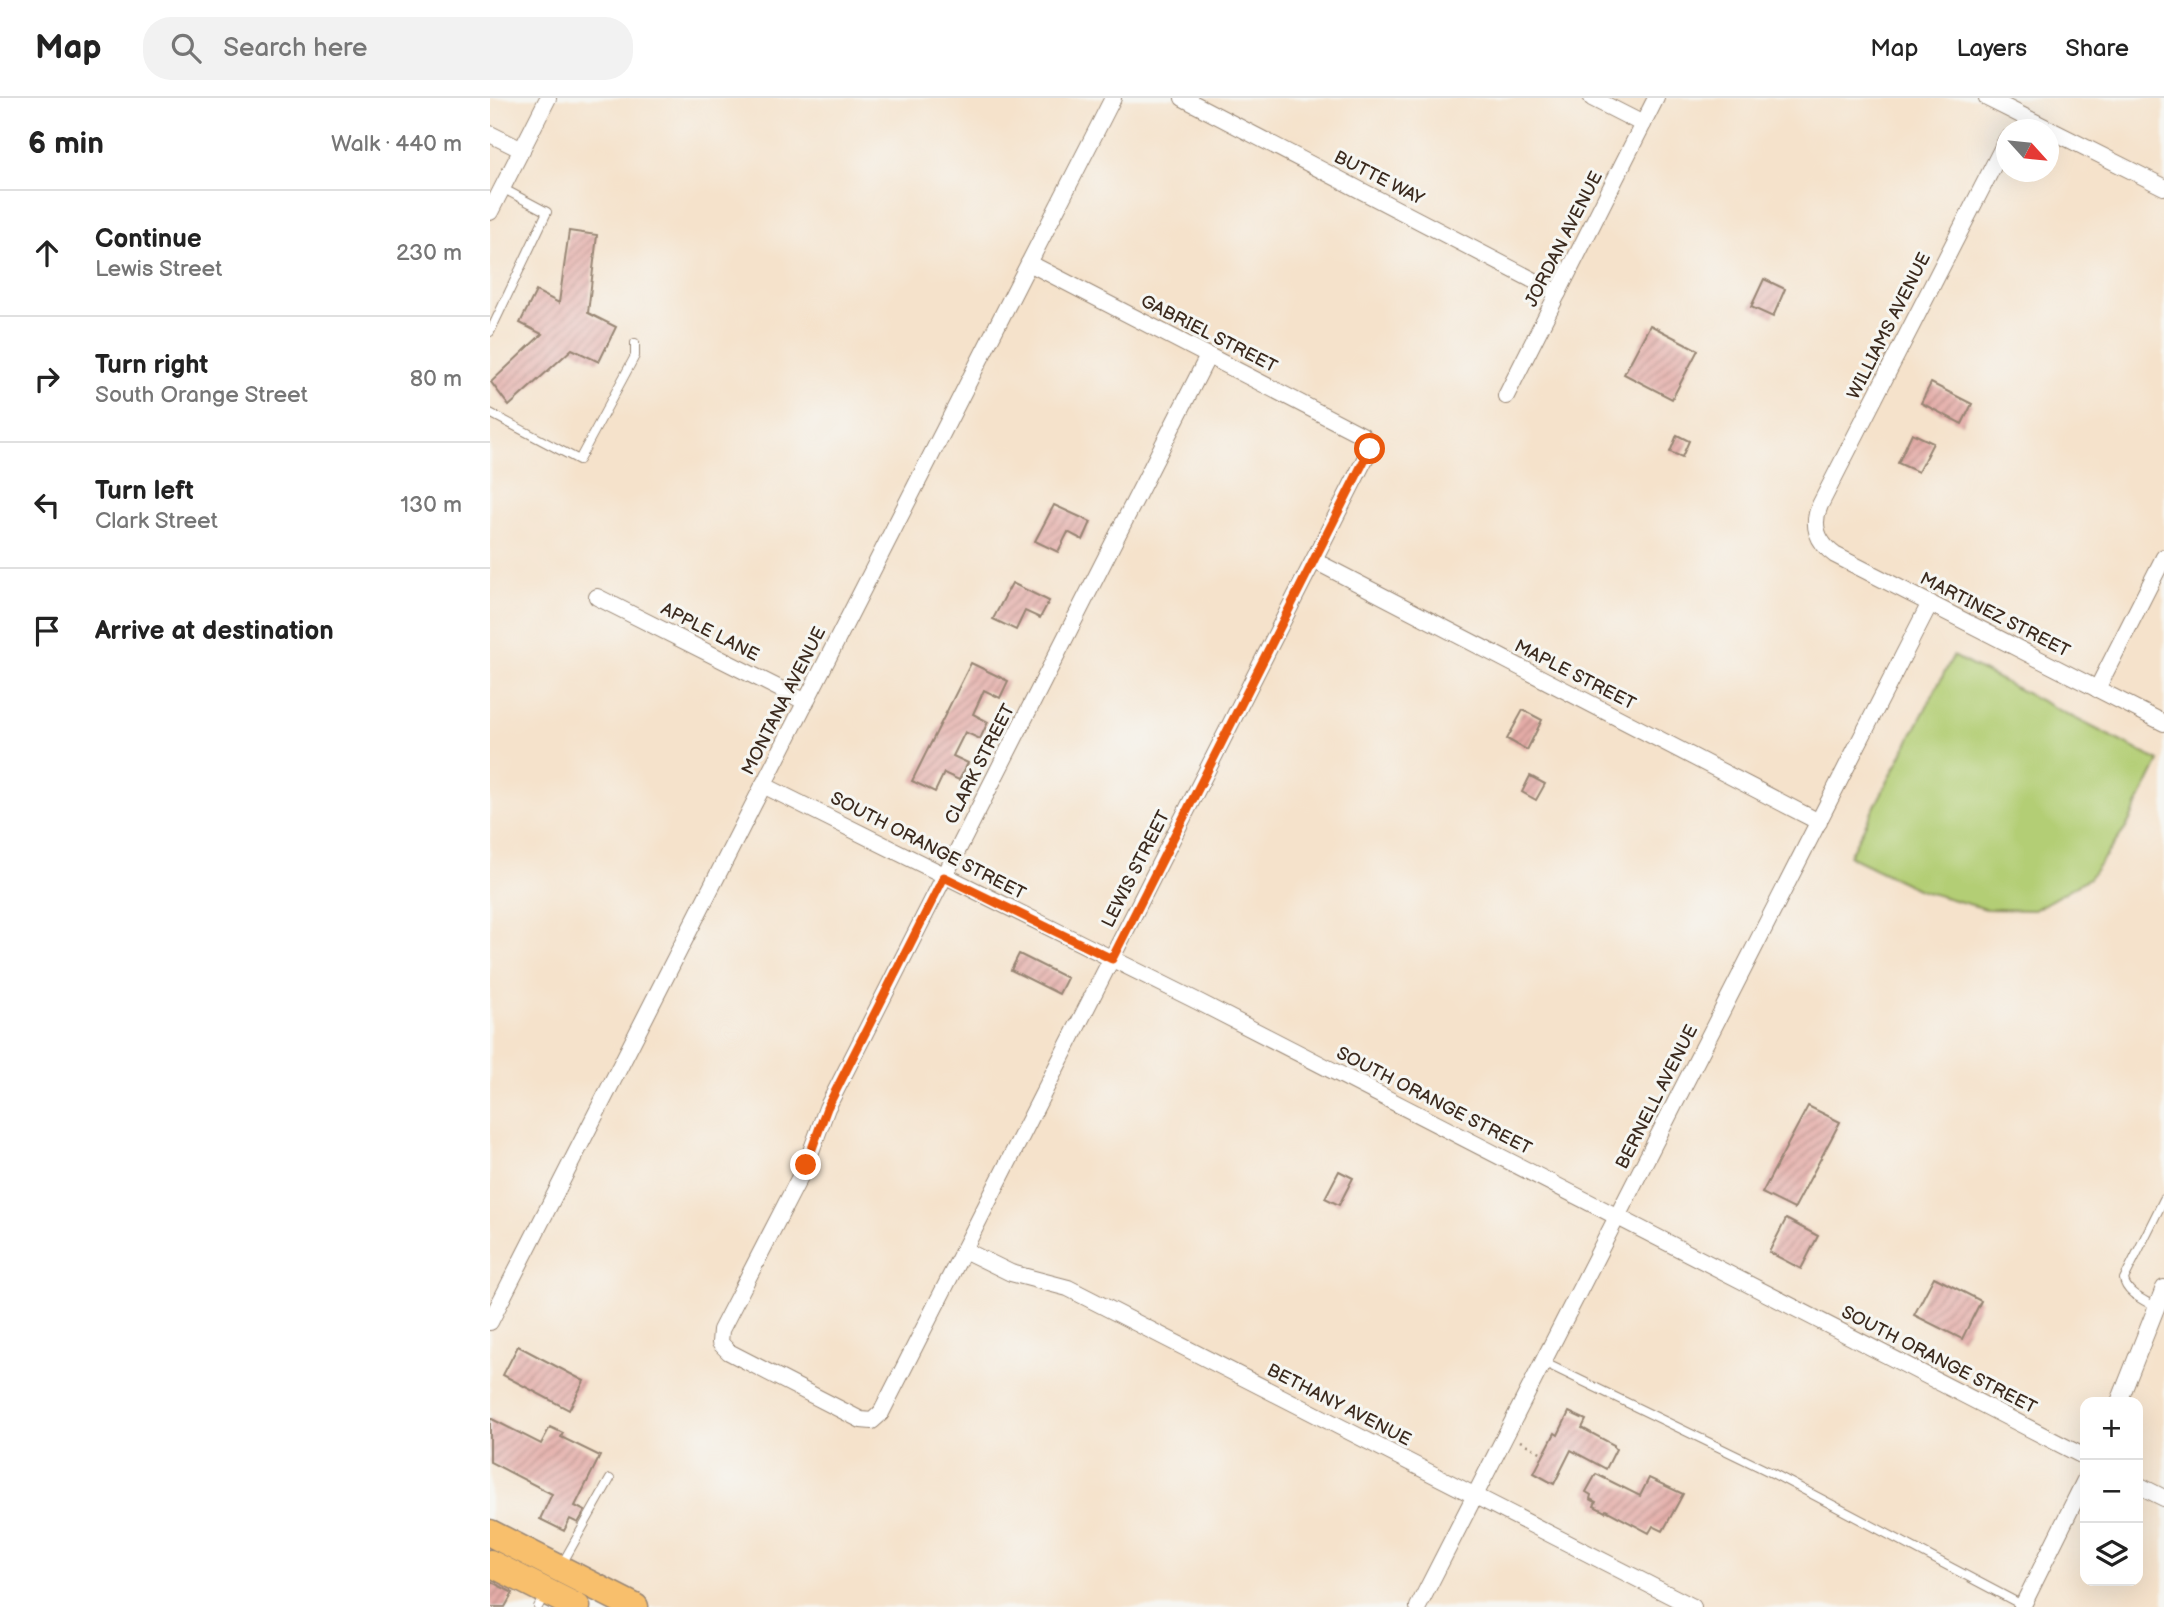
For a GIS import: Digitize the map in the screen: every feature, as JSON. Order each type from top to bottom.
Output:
[{"type":"main road","points":[[490,1532],[548,1589],[635,1607]]},
{"type":"main road","points":[[490,1563],[548,1589],[577,1607]]},
{"type":"street","points":[[490,212],[548,98]]},
{"type":"street","name":"MONTANA AVENUE","points":[[490,1322],[1113,98]]},
{"type":"street","name":"BUTTE WAY","points":[[1183,98],[1558,293]]},
{"type":"street","points":[[1592,98],[1643,124]]},
{"type":"street","name":"JORDAN AVENUE","points":[[1506,396],[1656,98]]},
{"type":"street","points":[[1987,98],[2012,119]]},
{"type":"street","points":[[490,134],[522,150]]},
{"type":"street","points":[[2059,141],[2164,187]]},
{"type":"street","name":"WILLIAMS AVENUE","points":[[1817,533],[1816,519],[1820,505],[1996,161]]},
{"type":"street","name":"GABRIEL STREET","points":[[1029,263],[1362,435],[1369,443]]},
{"type":"street","name":"CLARK STREET","points":[[872,1421],[861,1420],[729,1352],[720,1343],[721,1330],[810,1157],[827,1108],[1208,356]]},
{"type":"street","name":"LEWIS STREET","points":[[872,1421],[881,1413],[1112,959],[1368,455],[1369,443]]},
{"type":"street","name":"MARTINEZ STREET","points":[[1817,533],[1824,545],[1835,555],[2164,723]]},
{"type":"street","points":[[2097,689],[2164,557]]},
{"type":"street","name":"MAPLE STREET","points":[[1314,561],[1819,822]]},
{"type":"street","name":"APPLE LANE","points":[[597,597],[806,702]]},
{"type":"street","name":"BERNELL AVENUE","points":[[1418,1607],[1930,603]]},
{"type":"street","name":"SOUTH ORANGE STREET","points":[[763,785],[1618,1216],[2080,1454]]},
{"type":"street","name":"BETHANY AVENUE","points":[[964,1250],[1011,1273],[1068,1288],[1693,1607]]},
{"type":"street","points":[[2121,1397],[2164,1288]]},
{"type":"street","points":[[2143,1488],[2164,1498]]},
{"type":"street","points":[[2022,1606],[2080,1490]]},
{"type":"lane","points":[[490,332],[547,212],[502,188]]},
{"type":"lane","points":[[490,413],[579,460],[635,356],[635,343]]},
{"type":"lane","points":[[2157,1308],[2130,1292],[2124,1279],[2164,1199]]},
{"type":"lane","points":[[1543,1362],[1774,1474],[2022,1606]]},
{"type":"lane","points":[[548,1589],[610,1479]]},
{"type":"path","points":[[1520,1441],[1544,1454]]},
{"type":"green space","points":[[1953,656],[2159,761],[2126,828],[2089,878],[2034,910],[1986,909],[1919,890],[1849,856]]},
{"type":"building","points":[[569,231],[597,235],[588,313],[616,327],[599,362],[572,349],[509,406],[491,382],[542,334],[520,323],[536,291],[559,303]]},
{"type":"building","points":[[1764,279],[1785,289],[1773,317],[1751,307]]},
{"type":"building","points":[[1650,325],[1698,350],[1672,399],[1624,374]]},
{"type":"building","points":[[1931,383],[1972,404],[1962,424],[1921,403]]},
{"type":"building","points":[[1912,433],[1933,443],[1918,472],[1898,463]]},
{"type":"building","points":[[1677,435],[1689,441],[1682,457],[1670,452]]},
{"type":"building","points":[[1054,505],[1091,522],[1083,540],[1068,532],[1058,552],[1035,541]]},
{"type":"building","points":[[1012,583],[1049,601],[1040,618],[1025,611],[1016,630],[993,619]]},
{"type":"building","points":[[971,663],[1008,681],[1000,698],[984,690],[973,714],[988,722],[980,739],[965,732],[953,756],[968,763],[959,780],[944,773],[935,792],[912,781]]},
{"type":"building","points":[[1523,710],[1542,720],[1527,750],[1507,739]]},
{"type":"building","points":[[1530,776],[1545,784],[1536,800],[1522,792]]},
{"type":"building","points":[[1019,954],[1067,978],[1059,994],[1011,970]]},
{"type":"building","points":[[1808,1106],[1840,1122],[1794,1209],[1762,1193]]},
{"type":"building","points":[[1339,1171],[1353,1178],[1339,1205],[1325,1198]]},
{"type":"building","points":[[1786,1219],[1818,1236],[1801,1269],[1769,1252]]},
{"type":"building","points":[[1934,1277],[1981,1301],[1962,1339],[1914,1315]]},
{"type":"building","points":[[518,1346],[584,1381],[569,1410],[503,1375]]},
{"type":"building","points":[[1569,1412],[1586,1420],[1582,1428],[1614,1445],[1616,1449],[1606,1469],[1571,1450],[1554,1484],[1534,1473]]},
{"type":"building","points":[[490,1418],[541,1444],[550,1427],[563,1433],[561,1437],[600,1456],[575,1506],[585,1511],[578,1523],[570,1519],[564,1531],[540,1519],[552,1494],[490,1462]]},
{"type":"building","points":[[1596,1474],[1640,1496],[1649,1478],[1683,1494],[1663,1531],[1653,1526],[1649,1533],[1594,1506],[1596,1502],[1590,1499],[1591,1495],[1586,1492]]},
{"type":"building","points":[[490,1581],[513,1593],[505,1607],[490,1607]]},
{"type":"route","points":[[806,1165],[827,1108],[944,877],[1112,959],[1370,449]]}]
